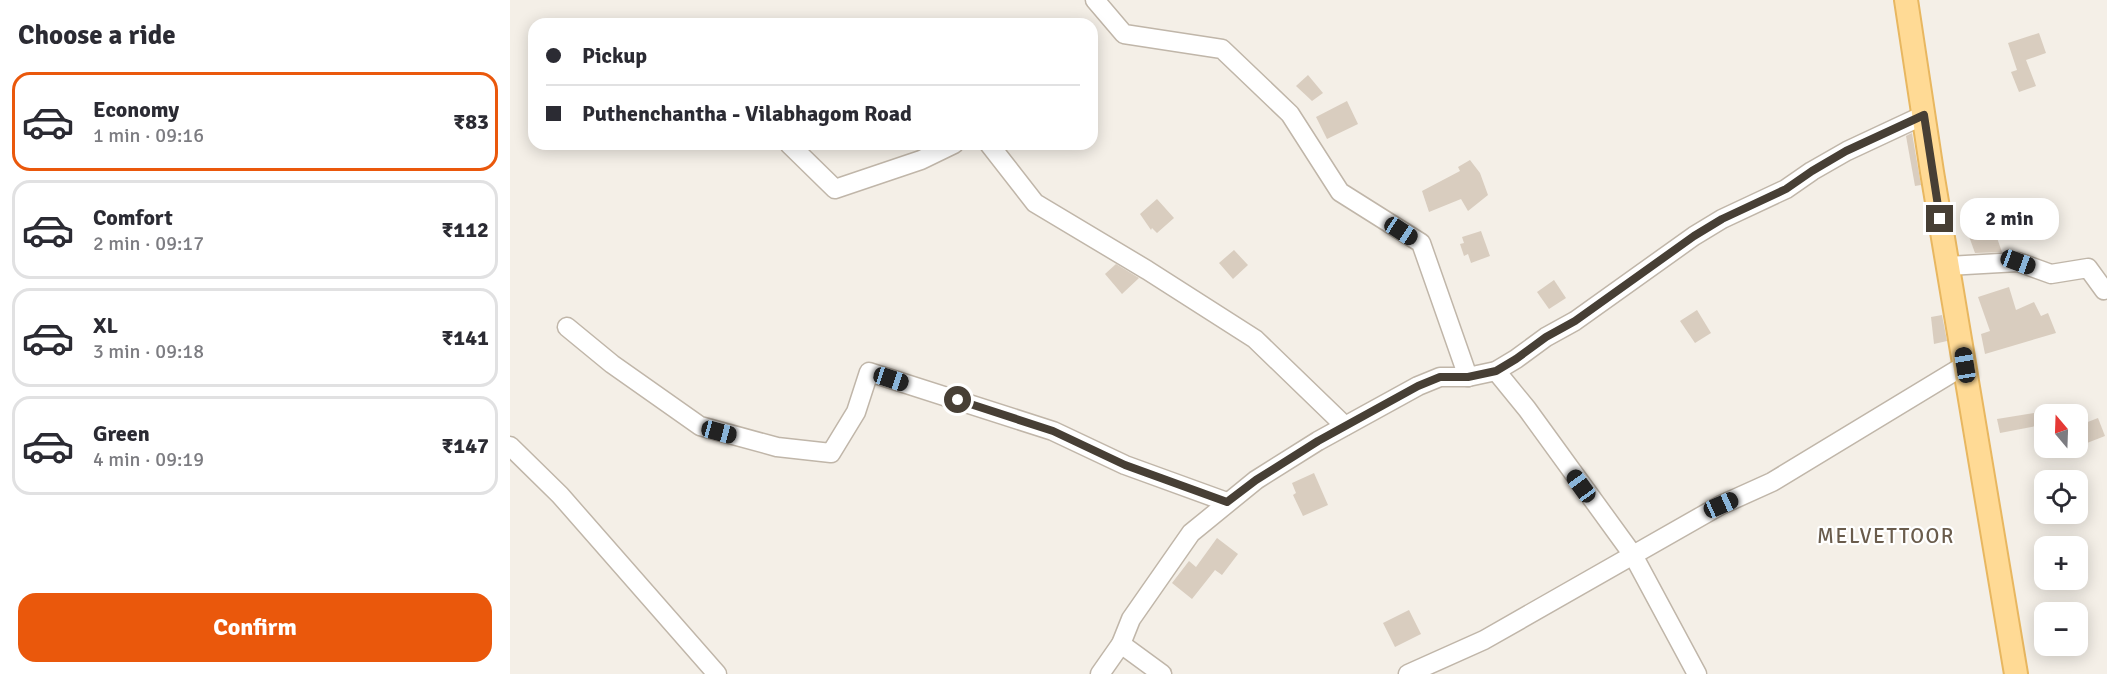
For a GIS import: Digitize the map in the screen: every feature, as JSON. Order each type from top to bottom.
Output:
[{"type":"main road","points":[[1906,0],[2016,674]]},
{"type":"street","points":[[1095,0],[1124,34],[1222,49],[1290,114],[1340,192],[1421,243],[1468,377]]},
{"type":"street","points":[[1100,674],[1121,644],[1131,619],[1191,533],[1227,502],[1275,468],[1418,386],[1440,377],[1468,377],[1496,371],[1546,337],[1575,321],[1694,236],[1722,219],[1786,189],[1846,151],[1924,115]]},
{"type":"street","points":[[795,150],[835,189],[921,160],[942,150]]},
{"type":"street","points":[[994,150],[1035,203],[1147,270],[1255,339],[1345,426]]},
{"type":"street","points":[[1948,266],[2018,262],[2051,274],[2088,268],[2104,290],[2107,289]]},
{"type":"street","points":[[567,327],[612,364],[700,426],[777,447],[831,453],[856,412],[869,372],[1053,431],[1125,465],[1227,502]]},
{"type":"street","points":[[1408,674],[1484,640],[1721,505],[1772,482],[1965,365]]},
{"type":"street","points":[[1496,371],[1527,409],[1633,555],[1697,674]]},
{"type":"street","points":[[510,446],[560,495],[717,674]]},
{"type":"street","points":[[1121,644],[1162,674]]},
{"type":"building","points":[[2039,33],[2046,53],[2026,60],[2036,86],[2019,92],[2011,72],[2017,70],[2008,43]]},
{"type":"building","points":[[1308,75],[1323,93],[1312,101],[1296,86]]},
{"type":"building","points":[[1347,101],[1358,124],[1327,139],[1316,117]]},
{"type":"building","points":[[1912,133],[1921,185],[1915,186],[1906,136]]},
{"type":"building","points":[[1470,160],[1480,173],[1488,195],[1468,211],[1461,199],[1429,212],[1422,191],[1460,171],[1458,167]]},
{"type":"building","points":[[1157,199],[1174,218],[1157,233],[1152,228],[1151,230],[1140,214]]},
{"type":"building","points":[[1991,221],[2002,252],[1975,253],[1966,228]]},
{"type":"building","points":[[1481,231],[1490,256],[1471,263],[1468,254],[1464,256],[1460,244],[1464,243],[1462,237]]},
{"type":"building","points":[[1234,250],[1248,265],[1233,279],[1219,263]]},
{"type":"building","points":[[1116,264],[1139,278],[1122,294],[1105,274]]},
{"type":"building","points":[[1554,280],[1566,298],[1549,309],[1537,292]]},
{"type":"building","points":[[2009,287],[2016,310],[2034,302],[2041,316],[2048,313],[2056,333],[1985,354],[1981,334],[1990,331],[1978,297]]},
{"type":"building","points":[[1697,310],[1711,333],[1695,343],[1680,321]]},
{"type":"building","points":[[1942,315],[1947,341],[1934,344],[1931,317]]},
{"type":"building","points":[[2034,413],[2034,426],[2000,433],[1997,419]]},
{"type":"building","points":[[2098,418],[2105,436],[2088,443],[2088,422]]},
{"type":"building","points":[[1314,473],[1328,505],[1303,516],[1293,495],[1296,493],[1292,483]]},
{"type":"building","points":[[1217,538],[1238,554],[1222,575],[1215,570],[1192,599],[1172,583],[1189,561],[1196,567]]},
{"type":"building","points":[[1409,610],[1421,634],[1395,647],[1383,623]]},
{"type":"district","name":"MELVETTOOR","points":[[1886,536]]},
{"type":"route","points":[[958,400],[1053,431],[1125,465],[1227,502],[1256,480],[1318,441],[1418,386],[1440,377],[1468,377],[1496,371],[1546,337],[1575,321],[1694,236],[1722,219],[1786,189],[1846,151],[1924,115],[1940,219]]}]
